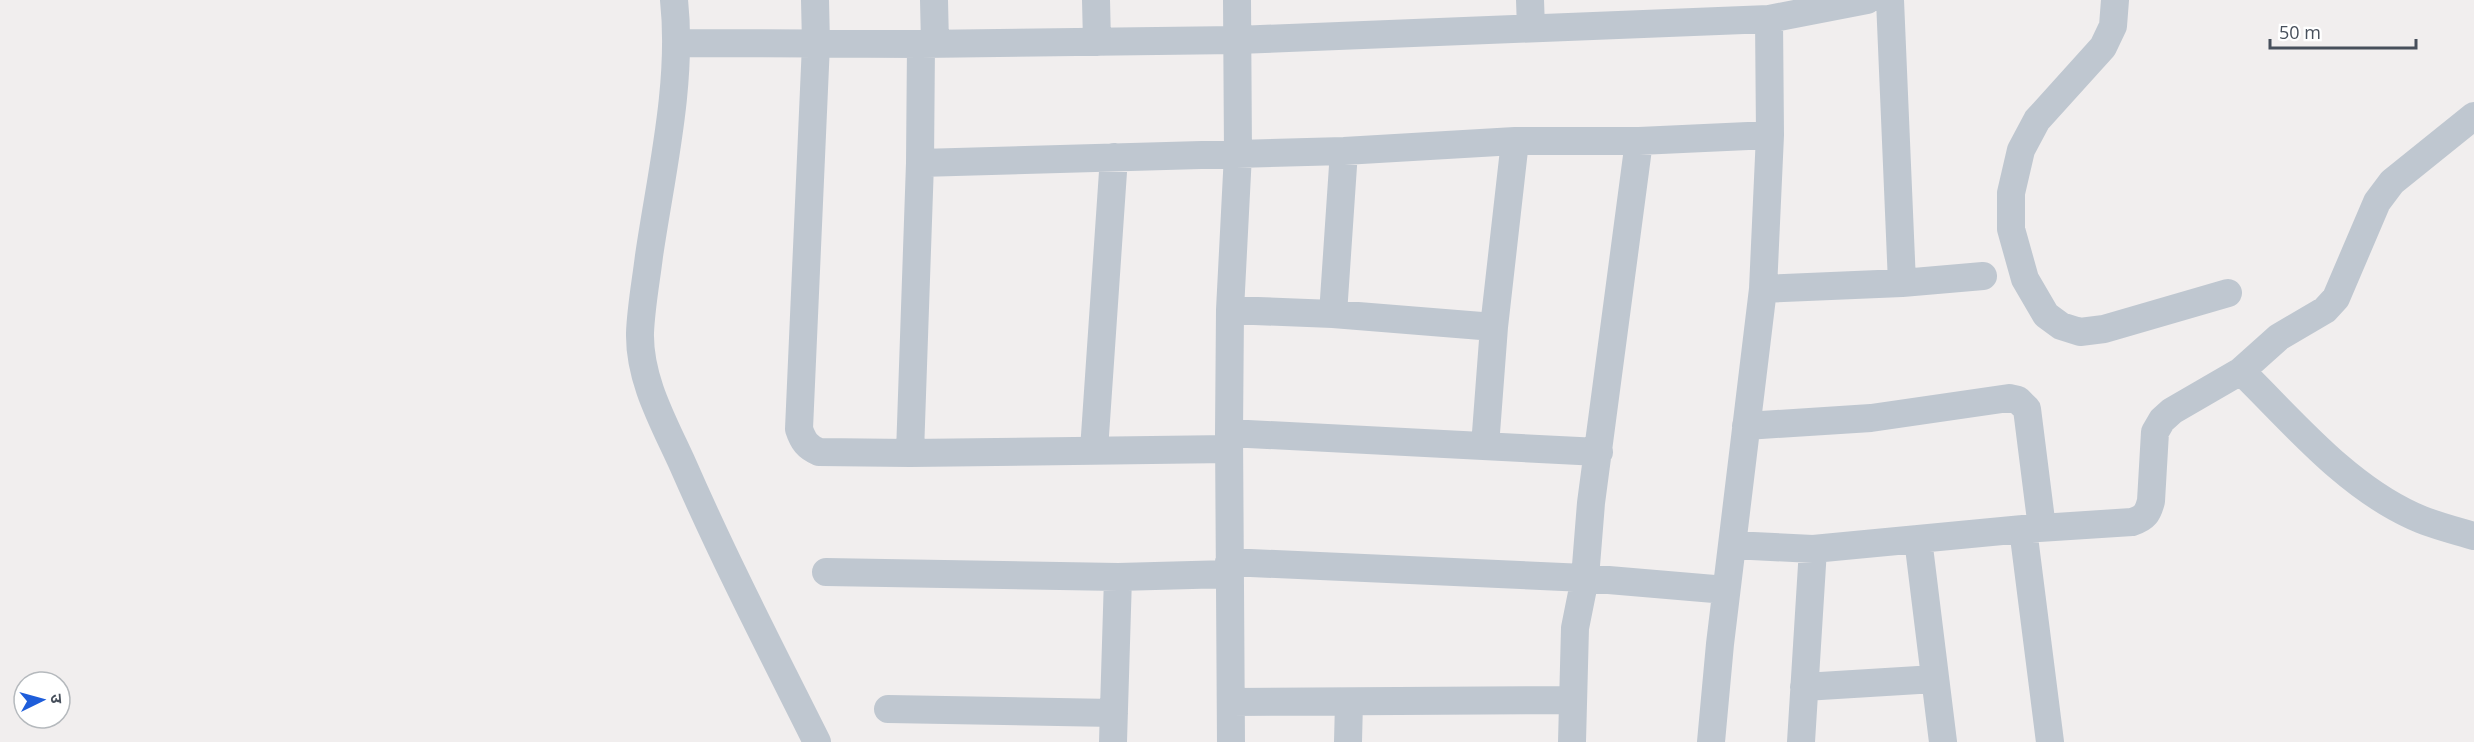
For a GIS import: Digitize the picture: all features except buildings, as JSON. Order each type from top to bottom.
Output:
[{"type":"street","points":[[674,0],[676,43],[670,113],[645,287],[640,333],[642,359],[649,389],[719,548],[817,742]]},
{"type":"street","points":[[815,0],[816,44],[799,429],[809,448],[819,452],[910,453],[1094,450],[1229,441],[1485,446],[1599,452]]},
{"type":"street","points":[[910,453],[920,163],[928,44],[934,0]]},
{"type":"street","points":[[1096,0],[1097,42]]},
{"type":"street","points":[[1231,742],[1230,310],[1238,154],[1237,0]]},
{"type":"street","points":[[676,43],[928,44],[1237,40],[1531,14],[1652,11],[1768,19],[1830,4],[1868,0]]},
{"type":"street","points":[[1890,0],[1902,283]]},
{"type":"street","points":[[2115,0],[2113,26],[2103,47],[2037,120],[2021,150],[2011,193],[2011,229],[2025,279],[2046,315],[2061,326],[2080,332],[2104,329],[2228,293]]},
{"type":"street","points":[[1711,742],[1711,723],[1726,590],[1763,289],[1770,135],[1768,19]]},
{"type":"street","points":[[1732,545],[1813,549],[1918,538],[2132,522],[2143,519],[2151,501],[2155,432],[2162,420],[2172,411],[2241,371],[2279,337],[2325,310],[2336,298],[2377,202],[2392,182],[2474,116]]},
{"type":"street","points":[[920,163],[1344,151],[1515,141],[1640,141],[1770,135]]},
{"type":"street","points":[[1485,446],[1494,327],[1515,141]]},
{"type":"street","points":[[1572,742],[1575,628],[1585,578],[1591,503],[1640,141]]},
{"type":"street","points":[[1333,314],[1344,151]]},
{"type":"street","points":[[1094,450],[1114,157]]},
{"type":"street","points":[[1763,289],[1902,283],[1983,276]]},
{"type":"street","points":[[1230,310],[1333,314],[1494,327]]},
{"type":"street","points":[[2241,371],[2335,463],[2363,487],[2413,516],[2474,536]]},
{"type":"street","points":[[1746,426],[1871,418],[2009,398],[2018,400],[2027,409],[2032,529],[2050,742]]},
{"type":"street","points":[[1918,538],[1943,742]]},
{"type":"street","points":[[1801,742],[1813,549]]},
{"type":"street","points":[[826,572],[1118,577],[1229,568],[1585,578],[1726,590]]},
{"type":"street","points":[[1113,742],[1118,577]]},
{"type":"street","points":[[1804,687],[1935,679]]},
{"type":"street","points":[[1232,702],[1572,700]]},
{"type":"street","points":[[1348,742],[1349,702]]},
{"type":"street","points":[[888,709],[1114,713]]}]
